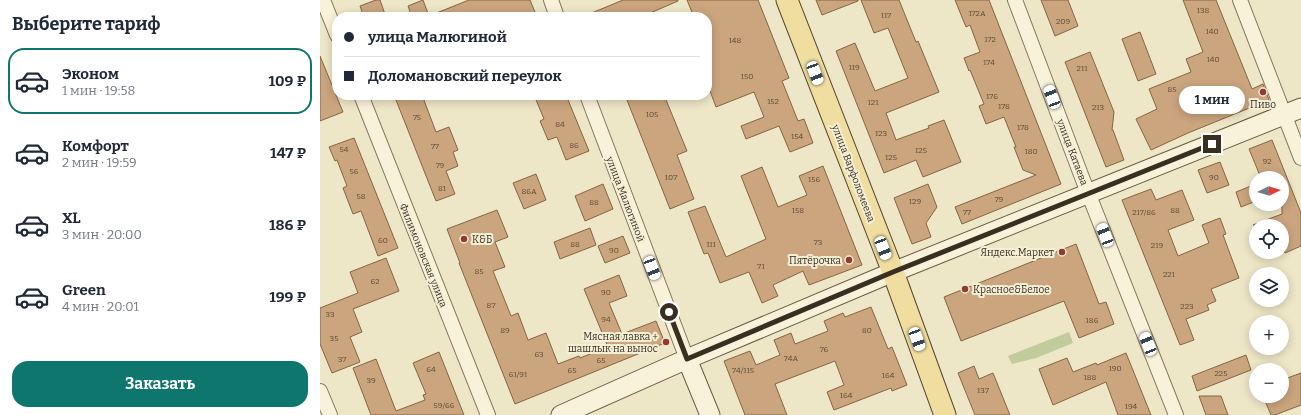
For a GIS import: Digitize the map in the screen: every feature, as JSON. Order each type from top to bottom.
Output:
[{"type":"main road","name":"улица Варфоломеева","points":[[787,0],[893,272],[944,415]]},
{"type":"main road","points":[[561,415],[687,359],[893,272],[1293,111]]},
{"type":"main road","name":"улица Малюгиной","points":[[687,359],[710,415]]},
{"type":"street","points":[[323,0],[332,22]]},
{"type":"street","points":[[551,0],[555,12]]},
{"type":"street","name":"улица Катаева","points":[[1015,0],[1176,415]]},
{"type":"street","points":[[1240,0],[1293,111],[1301,158]]},
{"type":"street","name":"Филимоновская улица","points":[[363,100],[488,415]]},
{"type":"street","name":"улица Малюгиной","points":[[589,100],[687,359]]},
{"type":"street","points":[[320,392],[330,415]]},
{"type":"green space","points":[[1069,332],[1073,343],[1036,358],[1012,364],[1008,356]]},
{"type":"building","points":[[380,0],[384,12],[362,12],[360,6]]},
{"type":"building","points":[[423,0],[428,12],[410,12],[408,6]]},
{"type":"building","points":[[469,0],[530,0],[535,12],[439,12]]},
{"type":"building","points":[[623,0],[678,0],[653,12],[594,12]]},
{"type":"building","points":[[687,0],[758,0],[789,78],[782,81],[798,121],[804,119],[813,143],[790,152],[779,126],[746,139],[741,126],[764,117],[754,92],[716,107],[712,96],[712,12],[692,12]]},
{"type":"building","points":[[816,0],[858,0],[858,1],[822,15]]},
{"type":"building","points":[[861,0],[899,0],[939,92],[886,113],[896,140],[929,128],[928,126],[944,120],[961,162],[923,177],[916,160],[884,173],[836,51],[855,43],[875,91],[908,78],[888,28],[874,33]]},
{"type":"building","points":[[955,0],[989,0],[1061,184],[962,224],[955,207],[1036,175],[1023,170],[1004,117],[986,124],[979,106],[984,104],[964,58],[980,52],[970,25],[966,27]]},
{"type":"building","points":[[1041,0],[1068,0],[1078,26],[1055,36]]},
{"type":"building","points":[[1183,0],[1216,0],[1252,89],[1263,84],[1269,100],[1188,133],[1151,150],[1136,119],[1157,109],[1149,89],[1191,72],[1186,59],[1203,52]]},
{"type":"building","points":[[1140,32],[1156,74],[1138,81],[1122,39]]},
{"type":"building","points":[[1090,52],[1114,112],[1112,130],[1124,160],[1106,167],[1065,62]]},
{"type":"building","points":[[320,56],[332,85],[332,100],[338,100],[343,112],[320,121]]},
{"type":"building","points":[[396,100],[424,100],[436,132],[449,127],[458,150],[453,152],[458,166],[446,171],[455,194],[436,201]]},
{"type":"building","points":[[536,100],[568,100],[589,151],[566,160],[557,137],[548,140],[540,121],[544,119]]},
{"type":"building","points":[[627,100],[666,100],[687,151],[677,155],[694,199],[670,209]]},
{"type":"building","points":[[354,138],[398,248],[378,256],[361,211],[353,214],[343,188],[347,186],[337,160],[335,161],[329,147]]},
{"type":"building","points":[[1272,140],[1284,171],[1258,171],[1249,149]]},
{"type":"building","points":[[1220,162],[1229,185],[1207,193],[1198,170]]},
{"type":"building","points":[[823,166],[862,265],[809,285],[803,271],[773,285],[778,296],[762,303],[749,272],[720,283],[708,253],[704,254],[688,212],[705,206],[726,257],[766,239],[741,176],[762,167],[778,207],[807,195],[799,176]]},
{"type":"building","points":[[536,174],[546,200],[524,209],[513,183]]},
{"type":"building","points":[[1289,183],[1301,213],[1301,246],[1289,251],[1289,219],[1269,219],[1282,214],[1282,211],[1289,211]]},
{"type":"building","points":[[603,184],[613,209],[585,221],[575,196]]},
{"type":"building","points":[[928,184],[937,207],[926,223],[931,237],[912,244],[894,198]]},
{"type":"building","points":[[1249,187],[1249,204],[1241,207],[1236,192]]},
{"type":"building","points":[[1151,189],[1156,200],[1182,190],[1194,220],[1168,230],[1178,256],[1209,243],[1202,225],[1220,218],[1226,234],[1223,235],[1239,278],[1211,289],[1216,301],[1207,305],[1209,310],[1186,319],[1194,340],[1180,345],[1122,200]]},
{"type":"building","points":[[497,210],[508,237],[495,242],[505,267],[493,271],[511,316],[518,313],[528,340],[546,333],[558,364],[579,356],[580,358],[608,347],[584,289],[619,275],[627,296],[609,303],[622,334],[656,321],[665,343],[515,404],[447,229]]},
{"type":"building","points":[[590,228],[596,245],[560,259],[554,242]]},
{"type":"building","points":[[623,236],[630,253],[605,263],[598,246]]},
{"type":"building","points":[[1076,244],[1099,304],[1106,302],[1114,324],[1079,338],[1064,301],[961,341],[944,297]]},
{"type":"building","points":[[386,258],[399,291],[353,309],[362,332],[350,337],[360,362],[332,373],[320,344],[320,308],[358,293],[350,272]]},
{"type":"building","points":[[871,307],[888,349],[892,347],[907,385],[892,391],[891,388],[834,410],[827,392],[844,385],[835,361],[775,384],[787,415],[745,415],[724,361],[750,351],[756,365],[780,355],[774,340],[791,333],[795,344],[828,331],[824,321],[843,313],[845,317]]},
{"type":"building","points":[[439,352],[464,415],[371,415],[353,368],[376,359],[396,411],[425,400],[423,395],[426,394],[413,363]]},
{"type":"building","points":[[1126,353],[1151,415],[1118,415],[1106,382],[1053,405],[1039,369],[1067,358],[1073,372],[1096,363],[1097,365]]},
{"type":"building","points":[[1246,355],[1249,364],[1249,371],[1197,391],[1192,376]]},
{"type":"building","points":[[974,366],[979,379],[993,373],[1010,415],[975,415],[958,373]]},
{"type":"building","points":[[1301,373],[1301,405],[1275,415],[1271,415],[1266,403],[1289,403],[1289,377]]},
{"type":"building","points":[[1199,396],[1221,396],[1228,415],[1206,415]]},
{"type":"place","name":"Пиво","points":[[1263,92]]},
{"type":"place","name":"К&Б","points":[[464,239]]},
{"type":"place","name":"Яндекс.Маркет","points":[[1062,252]]},
{"type":"place","name":"Пятёрочка","points":[[849,260]]},
{"type":"place","name":"Красное&Белое","points":[[965,289]]},
{"type":"place","name":"Мясная лавка + шашлык на вынос","points":[[666,342]]},
{"type":"route","points":[[669,312],[687,359],[712,350],[893,272],[1212,144]]}]
